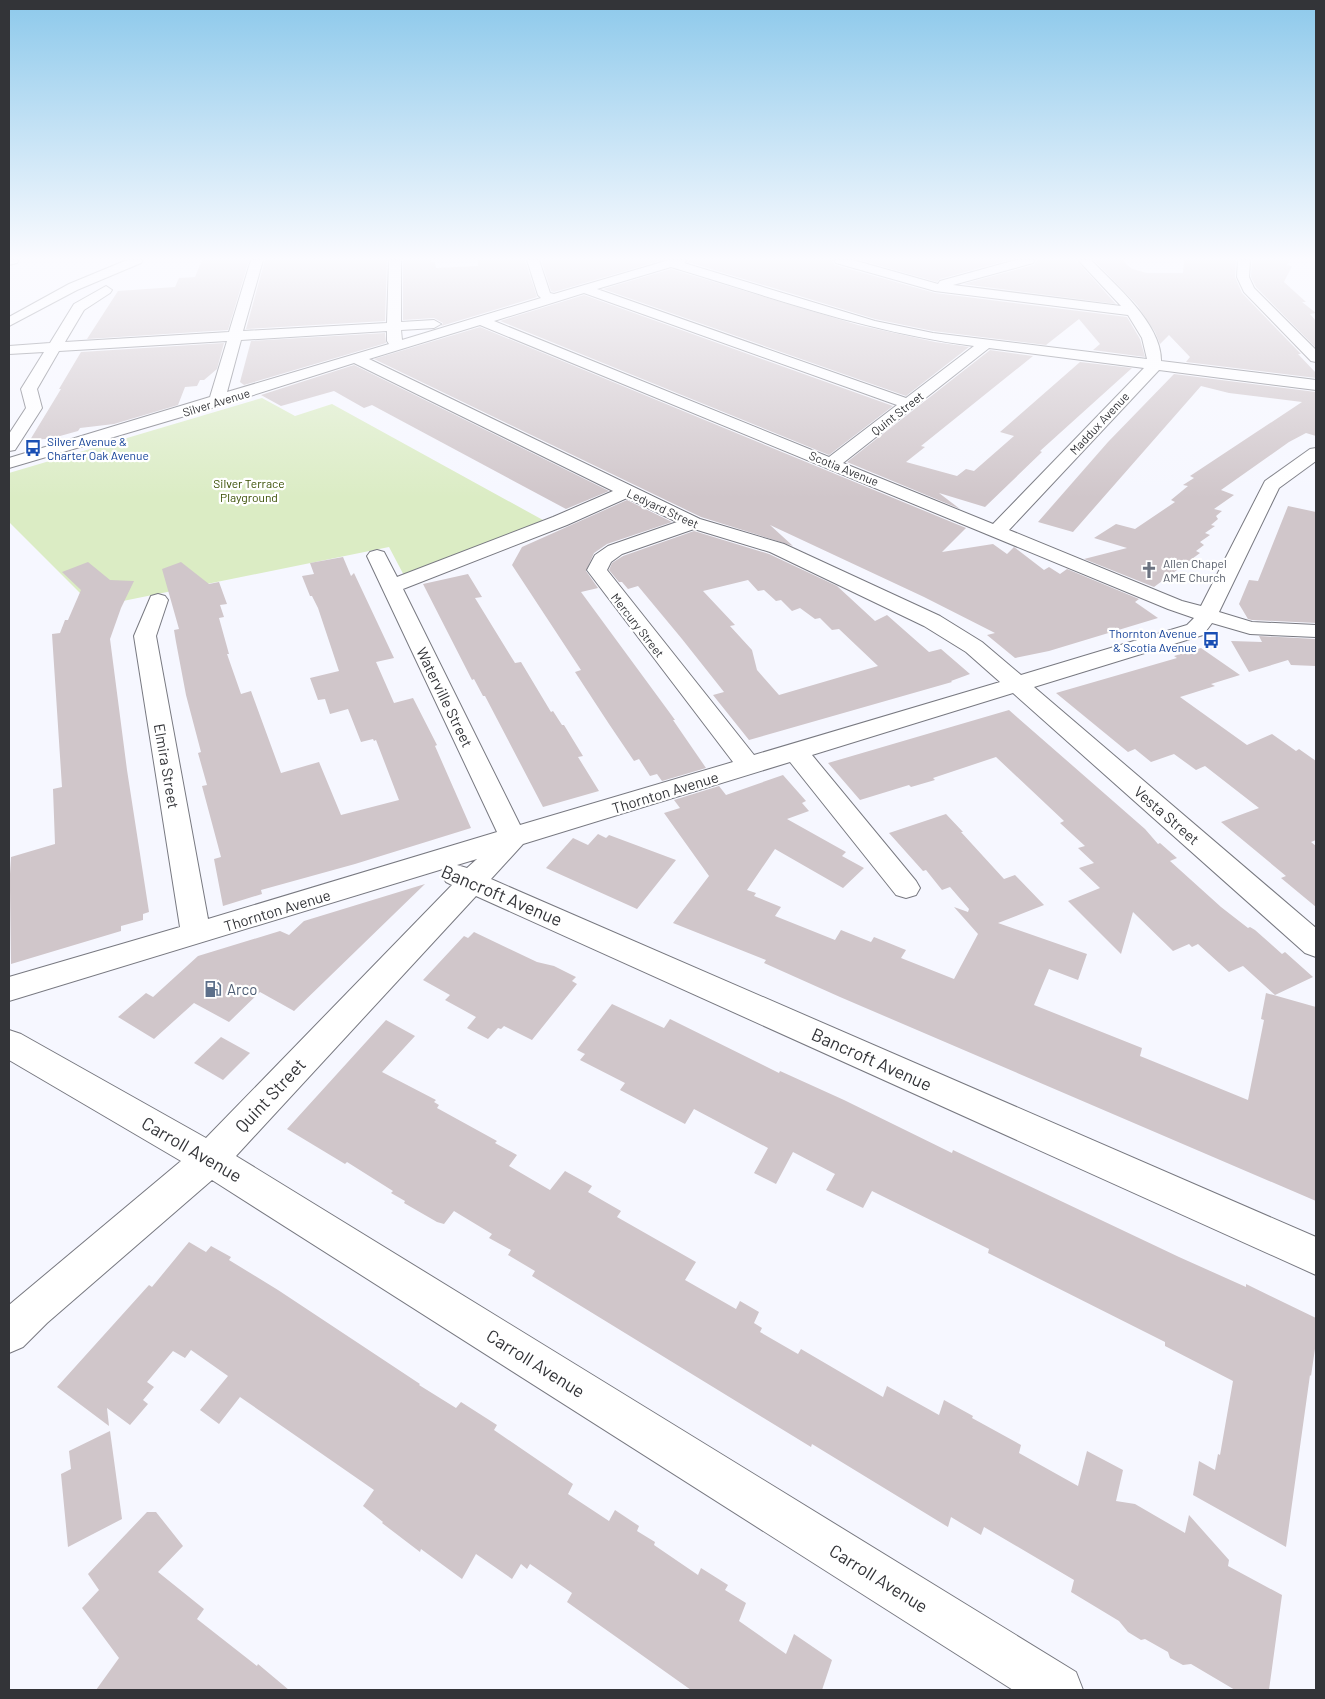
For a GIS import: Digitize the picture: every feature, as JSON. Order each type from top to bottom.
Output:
[{"type":"main road","points":[[9,446],[34,408],[29,389],[59,339]]},
{"type":"main road","points":[[9,350],[185,339]]},
{"type":"main road","points":[[216,402],[234,339]]},
{"type":"main road","points":[[394,339],[400,346]]},
{"type":"main road","name":"Silver Avenue","points":[[9,463],[422,339]]},
{"type":"main road","name":"Scotia Avenue","points":[[527,339],[1175,605],[1207,616]]},
{"type":"main road","points":[[725,339],[908,404]]},
{"type":"main road","points":[[950,339],[1316,385]]},
{"type":"main road","points":[[1149,339],[1154,350],[1154,366]]},
{"type":"main road","points":[[1298,339],[1316,358]]},
{"type":"main road","name":"Quint Street","points":[[832,463],[986,344]]},
{"type":"main road","name":"Ledyard Street","points":[[357,359],[693,524],[777,548],[932,621],[974,647],[1018,685]]},
{"type":"main road","name":"Maddux Avenue","points":[[997,531],[1154,366]]},
{"type":"main road","points":[[1316,453],[1271,485],[1207,616],[1250,628],[1316,631]]},
{"type":"main road","points":[[391,587],[560,521],[628,491]]},
{"type":"main road","name":"Mercury Street","points":[[693,524],[615,550],[602,559],[597,570],[750,767]]},
{"type":"main road","name":"Waterville Street","points":[[376,556],[513,838]]},
{"type":"main road","name":"Elmira Street","points":[[158,600],[145,636],[196,934]]},
{"type":"main road","name":"Thornton Avenue","points":[[9,989],[750,767],[1195,630],[1207,616]]},
{"type":"main road","name":"Vesta Street","points":[[1018,685],[1316,945]]},
{"type":"main road","points":[[796,752],[906,888]]},
{"type":"main road","name":"Quint Street","points":[[9,1333],[33,1309],[210,1159],[513,838]]},
{"type":"main road","name":"Bancroft Avenue","points":[[428,864],[472,881],[1316,1256]]},
{"type":"main road","name":"Carroll Avenue","points":[[9,1044],[210,1159],[1058,1690]]},
{"type":"green space","name":"Silver Terrace Playground","points":[[262,398],[295,416],[332,404],[552,525],[408,583],[389,547],[118,602],[90,603],[9,522],[9,473]]},
{"type":"building","points":[[386,339],[386,343],[244,385],[240,382],[251,341]]},
{"type":"building","points":[[439,339],[510,339],[966,528],[942,552],[993,544],[1007,554],[1014,547],[1044,570],[1049,567],[1060,574],[1067,569],[1139,599],[1135,602],[1158,618],[1049,651],[1015,658],[987,635],[995,633],[924,597],[770,525],[793,546],[701,517],[374,359]]},
{"type":"building","points":[[545,339],[707,339],[893,406],[829,455]]},
{"type":"building","points":[[745,339],[923,339],[969,347],[906,396]]},
{"type":"building","points":[[1000,339],[1053,339],[1046,345]]},
{"type":"building","points":[[1096,339],[1140,339],[1145,357],[1093,350],[1100,344]]},
{"type":"building","points":[[1158,339],[1165,339],[1160,344]]},
{"type":"building","points":[[1173,339],[1287,339],[1316,373],[1316,378],[1186,362],[1190,357]]},
{"type":"building","points":[[1307,339],[1316,339],[1316,348]]},
{"type":"building","points":[[224,343],[217,369],[204,380],[200,380],[197,386],[185,387],[178,405],[114,424],[80,428],[78,431],[60,436],[59,438],[30,440],[81,352]]},
{"type":"building","points":[[990,350],[1033,356],[921,446],[925,447],[906,462],[957,476],[966,469],[974,471],[1014,436],[1000,432],[1080,362],[1132,368],[1040,451],[1042,452],[985,507],[939,493],[960,509],[847,462]]},
{"type":"building","points":[[354,365],[609,491],[566,509],[372,405],[364,408],[334,391],[281,406],[261,395]]},
{"type":"building","points":[[1174,374],[1316,392],[1316,436],[1306,433],[1289,442],[1221,490],[1234,495],[1214,509],[1222,511],[1216,516],[1218,519],[1211,525],[1215,526],[1205,533],[1210,535],[1200,542],[1204,545],[1196,551],[1200,553],[1154,587],[1084,559],[1127,548],[1094,538],[1116,524],[1135,529],[1175,502],[1171,500],[1188,486],[1183,485],[1194,478],[1190,476],[1302,402],[1229,393],[1201,386],[1073,532],[1038,522],[1108,442]]},
{"type":"building","points":[[627,500],[672,522],[607,544],[594,553],[586,571],[598,588],[581,592],[675,720],[673,720],[706,768],[662,781],[657,774],[650,776],[639,759],[634,761],[575,672],[581,670],[512,565],[522,547]]},
{"type":"building","points":[[1288,506],[1316,512],[1316,623],[1252,620],[1248,619],[1239,604],[1249,580],[1258,581]]},
{"type":"building","points":[[694,531],[769,554],[837,586],[875,621],[887,615],[929,652],[941,649],[970,674],[952,682],[749,740],[713,695],[724,692],[682,639],[638,586],[628,589],[609,570],[612,563],[623,556]],"holes":[[[748,580],[758,591],[764,590],[776,601],[781,600],[792,611],[800,608],[815,619],[820,618],[832,630],[839,629],[878,666],[779,695],[757,670],[752,650],[730,626],[735,625],[703,591]]]},
{"type":"building","points":[[343,557],[351,576],[354,573],[394,658],[376,662],[394,703],[413,698],[437,745],[435,746],[471,828],[355,864],[261,890],[262,894],[223,906],[214,859],[221,857],[202,786],[207,785],[198,753],[201,752],[186,695],[174,630],[179,629],[162,569],[181,562],[209,584],[219,582],[227,604],[220,605],[224,617],[219,618],[229,654],[227,654],[241,694],[251,691],[281,773],[319,762],[341,815],[399,800],[376,740],[361,742],[348,709],[330,714],[325,699],[318,700],[310,678],[339,671],[318,608],[312,596],[310,596],[302,576],[314,574],[310,563]]},
{"type":"building","points":[[88,562],[110,580],[134,581],[121,608],[110,639],[127,770],[149,912],[143,914],[143,920],[121,926],[121,931],[11,964],[9,891],[11,857],[55,844],[53,789],[62,787],[52,634],[60,633],[81,590],[62,572]]},
{"type":"building","points":[[468,574],[482,597],[475,598],[515,663],[521,662],[551,712],[553,711],[562,725],[564,725],[583,756],[578,757],[599,791],[543,807],[485,696],[483,696],[474,679],[472,680],[423,584]]},
{"type":"building","points":[[1259,636],[1316,639],[1316,666],[1291,665],[1288,660],[1249,672],[1231,641],[1262,642]]},
{"type":"building","points":[[1201,648],[1240,675],[1211,684],[1215,686],[1180,697],[1247,745],[1272,734],[1296,751],[1299,749],[1316,761],[1316,840],[1311,842],[1316,846],[1316,907],[1281,878],[1286,876],[1221,822],[1259,808],[1205,766],[1196,770],[1174,754],[1151,762],[1135,749],[1128,752],[1056,693],[1177,658],[1174,656]]},
{"type":"building","points":[[1009,710],[1145,829],[1158,844],[1160,843],[1177,858],[1170,861],[1221,907],[1248,928],[1250,927],[1255,930],[1282,954],[1285,952],[1313,977],[1275,995],[1243,966],[1229,972],[1198,944],[1192,947],[1189,944],[1173,951],[1133,912],[1121,954],[1068,901],[1100,888],[1079,868],[1094,863],[1078,848],[1085,846],[1060,823],[1064,821],[996,757],[933,778],[935,780],[911,787],[909,785],[860,800],[828,763]]},
{"type":"building","points":[[783,775],[806,801],[802,803],[809,811],[787,819],[846,852],[842,856],[864,868],[843,888],[775,849],[747,890],[756,893],[754,896],[781,907],[775,916],[835,940],[841,930],[871,942],[874,937],[906,950],[901,958],[954,979],[978,934],[954,907],[968,912],[969,909],[950,887],[942,890],[926,870],[923,871],[889,833],[946,814],[1004,879],[1015,875],[1044,905],[998,923],[1087,954],[1078,980],[1049,969],[1034,1005],[1142,1048],[1140,1056],[1248,1100],[1264,1020],[1261,1019],[1266,993],[1316,1007],[1316,1201],[840,997],[764,963],[766,960],[673,923],[709,876],[664,813],[680,808],[674,800],[719,786],[726,795]]},
{"type":"building","points":[[598,834],[606,838],[609,835],[676,860],[637,909],[546,868],[573,838],[588,845]]},
{"type":"building","points":[[425,884],[294,1011],[260,992],[229,1022],[194,1003],[154,1039],[118,1017],[146,993],[153,997],[198,956],[280,931],[289,935],[304,921]]},
{"type":"building","points":[[474,932],[537,962],[554,966],[576,977],[572,981],[577,984],[532,1040],[504,1026],[501,1029],[498,1028],[488,1039],[467,1028],[476,1017],[445,1000],[450,995],[423,980],[464,936],[468,938]]},
{"type":"building","points":[[612,1004],[664,1028],[670,1019],[779,1073],[780,1071],[844,1100],[952,1153],[953,1150],[1179,1257],[1246,1287],[1246,1284],[1316,1318],[1316,1342],[1286,1547],[1193,1495],[1199,1461],[1215,1470],[1218,1454],[1220,1455],[1233,1381],[1165,1346],[1165,1342],[988,1253],[989,1249],[872,1191],[863,1208],[826,1190],[835,1174],[793,1152],[776,1184],[754,1173],[768,1148],[694,1109],[685,1124],[620,1090],[625,1083],[580,1060],[585,1054],[577,1050]]},
{"type":"building","points":[[386,1020],[415,1036],[382,1072],[436,1100],[434,1102],[439,1105],[437,1108],[497,1141],[495,1143],[517,1155],[509,1166],[550,1190],[565,1171],[592,1186],[588,1192],[621,1211],[617,1217],[696,1262],[685,1280],[736,1309],[740,1301],[759,1312],[754,1323],[762,1328],[760,1332],[798,1354],[801,1349],[883,1397],[887,1386],[939,1415],[944,1400],[1021,1445],[1019,1453],[1078,1486],[1087,1451],[1123,1470],[1116,1501],[1135,1504],[1185,1533],[1189,1515],[1229,1560],[1228,1566],[1282,1595],[1269,1690],[1235,1690],[1191,1664],[1183,1665],[1170,1658],[1168,1652],[1128,1632],[1119,1621],[1071,1592],[1074,1580],[984,1527],[981,1535],[951,1517],[948,1527],[812,1444],[811,1447],[532,1276],[535,1271],[508,1255],[511,1250],[489,1238],[492,1234],[454,1211],[444,1224],[437,1222],[404,1203],[405,1201],[391,1193],[393,1191],[347,1162],[345,1164],[287,1129]]},
{"type":"building","points":[[221,1037],[250,1053],[223,1080],[194,1063]]},
{"type":"building","points":[[189,1242],[206,1252],[211,1246],[231,1257],[229,1260],[278,1290],[419,1385],[456,1408],[461,1402],[497,1425],[494,1430],[573,1484],[568,1494],[609,1521],[615,1510],[639,1526],[637,1531],[655,1542],[654,1545],[698,1575],[701,1568],[728,1585],[725,1590],[746,1603],[739,1621],[786,1654],[794,1634],[832,1660],[822,1690],[691,1690],[567,1602],[572,1593],[530,1564],[527,1569],[521,1564],[512,1579],[476,1554],[462,1579],[421,1549],[420,1552],[363,1506],[374,1490],[240,1397],[219,1424],[200,1410],[228,1376],[191,1350],[185,1358],[173,1351],[147,1382],[154,1387],[143,1400],[148,1404],[130,1425],[107,1408],[109,1426],[57,1387],[149,1285],[152,1287]]},
{"type":"building","points":[[110,1431],[122,1519],[68,1547],[61,1474],[71,1469],[69,1451]]},
{"type":"building","points":[[147,1512],[156,1512],[183,1546],[158,1572],[204,1609],[197,1619],[257,1666],[258,1664],[289,1690],[96,1690],[119,1658],[82,1608],[99,1590],[88,1574]]},
{"type":"place","name":"Silver Avenue & Charter Oak Avenue","points":[[33,448]]},
{"type":"place","name":"Allen Chapel AME Church","points":[[1149,570]]},
{"type":"place","name":"Thornton Avenue & Scotia Avenue","points":[[1211,640]]},
{"type":"place","name":"Arco","points":[[213,989]]}]
